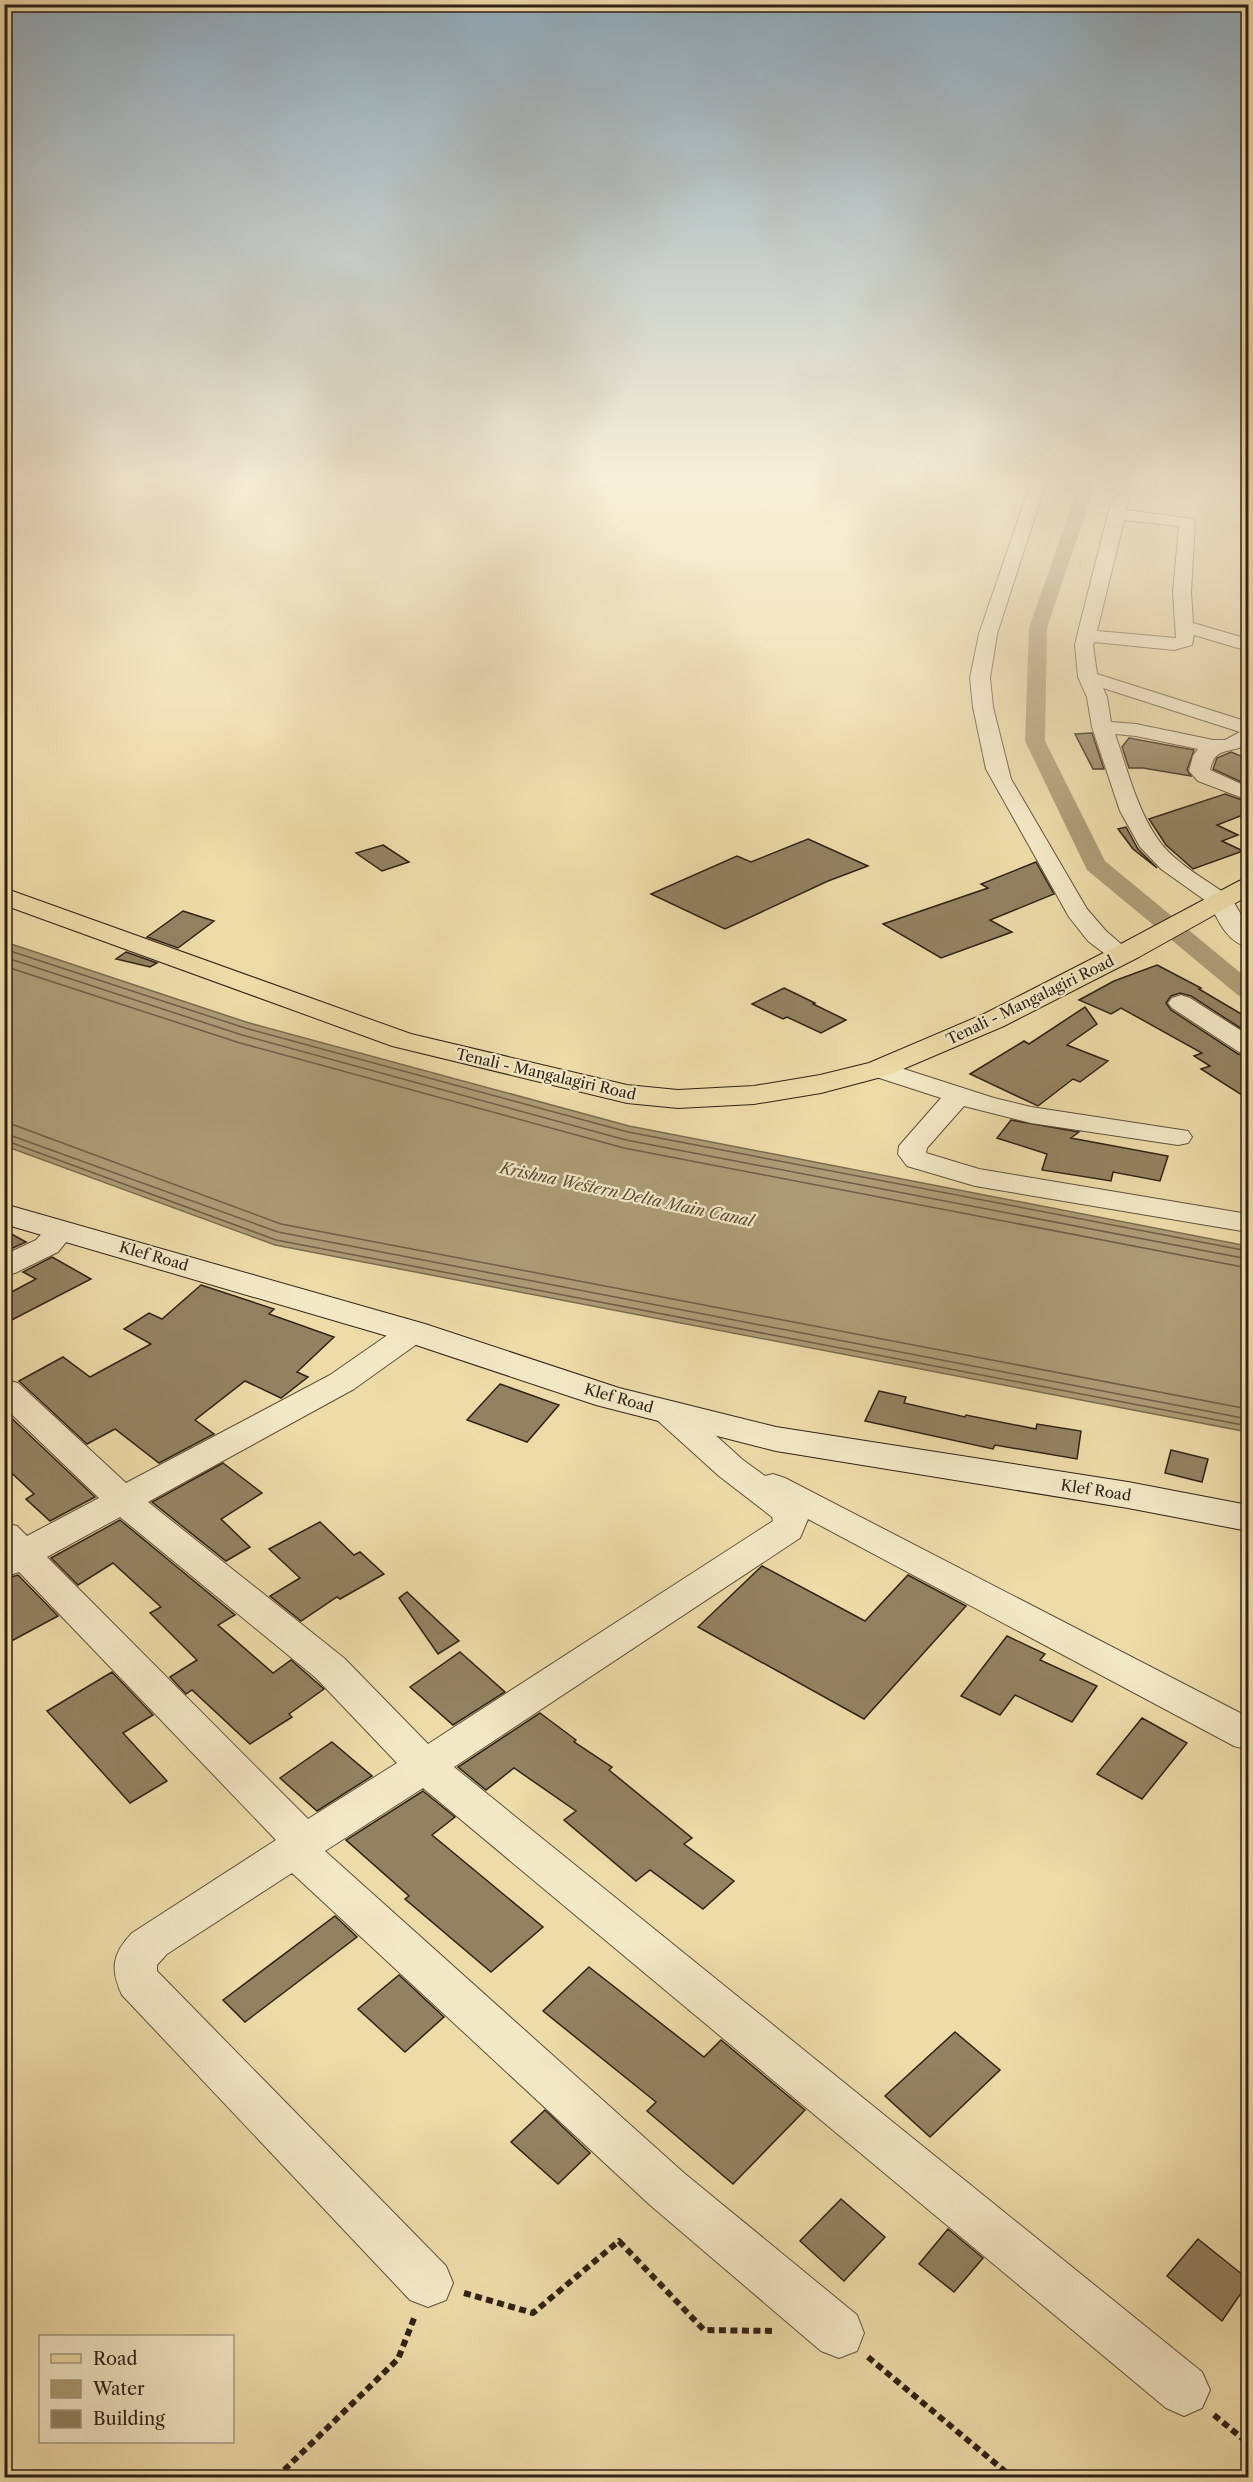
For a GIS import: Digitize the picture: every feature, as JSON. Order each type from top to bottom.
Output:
[{"type":"main road","name":"Tenali - Mangalagiri Road","points":[[4,896],[402,1040],[627,1094],[678,1100],[754,1095],[820,1084],[879,1069],[994,1020],[1126,953],[1248,886]]},
{"type":"main road","points":[[1210,908],[1248,939]]},
{"type":"main road","name":"Klef Road","points":[[4,1214],[413,1332],[609,1397],[776,1439],[1128,1494],[1248,1518]]},
{"type":"street","points":[[1000,598],[988,634],[980,678],[983,707],[1000,779],[1077,912],[1096,936],[1126,953]]},
{"type":"street","points":[[1096,598],[1084,645],[1088,678],[1098,697],[1102,727],[1131,811],[1148,842],[1210,908]]},
{"type":"street","points":[[1086,636],[1179,644],[1185,641],[1182,598]]},
{"type":"street","points":[[1184,626],[1248,645]]},
{"type":"street","points":[[1088,678],[1248,728]]},
{"type":"street","points":[[1102,727],[1136,730],[1218,746],[1248,755]]},
{"type":"street","points":[[1248,736],[1218,746],[1203,756],[1199,771],[1205,777],[1248,794]]},
{"type":"street","points":[[1181,1003],[1248,1046]]},
{"type":"street","points":[[879,1069],[985,1104],[1031,1114],[1178,1137]]},
{"type":"street","points":[[959,1095],[913,1146],[912,1154],[917,1160],[975,1178],[1248,1223]]},
{"type":"street","points":[[4,1267],[47,1246],[61,1230]]},
{"type":"street","points":[[413,1332],[342,1382],[124,1501],[11,1551],[299,1846],[667,2189],[839,2332]]},
{"type":"street","points":[[6,1390],[124,1501],[330,1668],[424,1766],[1184,2390]]},
{"type":"street","points":[[428,2283],[138,1981],[134,1971],[137,1956],[152,1941],[787,1529],[791,1522],[784,1508],[722,1460],[669,1412]]},
{"type":"street","points":[[722,1460],[1248,1735]]},
{"type":"path","points":[[276,2478],[398,2359],[428,2283],[533,2313],[619,2241],[704,2330],[783,2331]]},
{"type":"path","points":[[839,2332],[1013,2478]]},
{"type":"water","name":"Krishna Western Delta Main Canal","points":[[5,942],[246,1022],[629,1126],[1248,1246],[1248,1432],[275,1245],[5,1146]]},
{"type":"building","points":[[1092,733],[1104,769],[1093,769],[1075,734]]},
{"type":"building","points":[[1129,738],[1194,750],[1187,770],[1191,776],[1129,768],[1122,747]]},
{"type":"building","points":[[1231,752],[1248,759],[1248,785],[1213,769],[1217,758]]},
{"type":"building","points":[[1225,794],[1248,802],[1248,813],[1217,825],[1238,835],[1222,841],[1243,851],[1193,869],[1166,845],[1149,819]]},
{"type":"building","points":[[1126,827],[1138,849],[1157,868],[1133,849],[1118,829]]},
{"type":"building","points":[[808,839],[868,866],[828,881],[725,929],[651,894],[737,856],[751,862]]},
{"type":"building","points":[[383,845],[409,862],[382,871],[356,853]]},
{"type":"building","points":[[1036,862],[1054,894],[990,920],[1012,932],[941,958],[883,924],[988,888],[981,884]]},
{"type":"building","points":[[183,911],[214,921],[178,948],[147,937]]},
{"type":"building","points":[[126,952],[157,963],[150,967],[116,959]]},
{"type":"building","points":[[1157,965],[1201,988],[1199,989],[1248,1018],[1248,1033],[1191,996],[1180,993],[1171,996],[1166,1003],[1171,1010],[1238,1054],[1248,1056],[1248,1099],[1201,1069],[1210,1066],[1194,1056],[1202,1053],[1121,1008],[1111,1014],[1079,1000],[1114,981]]},
{"type":"building","points":[[784,988],[846,1020],[821,1033],[787,1017],[783,1019],[752,1004]]},
{"type":"building","points":[[1085,1007],[1097,1024],[1067,1045],[1108,1061],[1080,1082],[1073,1079],[1038,1106],[970,1074],[1024,1041],[1029,1044]]},
{"type":"building","points":[[1011,1120],[1079,1132],[1071,1138],[1168,1156],[1160,1181],[1113,1172],[1111,1181],[1042,1170],[1047,1154],[997,1138]]},
{"type":"building","points":[[4,1230],[26,1242],[4,1252]]},
{"type":"building","points":[[52,1257],[91,1279],[4,1324],[4,1296],[36,1279],[23,1272]]},
{"type":"building","points":[[201,1285],[274,1309],[269,1314],[334,1337],[297,1372],[308,1377],[281,1398],[245,1381],[195,1420],[214,1434],[159,1463],[115,1429],[87,1444],[19,1381],[63,1357],[90,1377],[151,1344],[124,1329],[149,1313],[162,1319]]},
{"type":"building","points":[[500,1384],[559,1405],[527,1442],[467,1420]]},
{"type":"building","points":[[879,1391],[906,1397],[904,1403],[965,1417],[966,1415],[1036,1429],[1037,1424],[1081,1431],[1077,1459],[995,1445],[993,1449],[865,1421]]},
{"type":"building","points":[[4,1411],[95,1497],[50,1521],[26,1499],[34,1494],[4,1466]]},
{"type":"building","points":[[1171,1450],[1208,1459],[1202,1482],[1165,1473]]},
{"type":"building","points":[[223,1463],[262,1493],[221,1519],[250,1547],[226,1561],[152,1502]]},
{"type":"building","points":[[120,1520],[235,1615],[218,1625],[273,1673],[291,1660],[324,1689],[289,1714],[292,1717],[250,1744],[192,1690],[186,1694],[170,1677],[197,1660],[150,1613],[161,1607],[113,1563],[78,1585],[51,1558]]},
{"type":"building","points":[[320,1522],[354,1555],[360,1552],[384,1574],[340,1599],[337,1597],[301,1621],[270,1596],[300,1578],[269,1549]]},
{"type":"building","points":[[762,1566],[865,1621],[908,1575],[966,1606],[864,1719],[698,1627]]},
{"type":"building","points":[[18,1575],[58,1616],[4,1645],[4,1579]]},
{"type":"building","points":[[407,1592],[459,1641],[438,1654],[399,1598]]},
{"type":"building","points":[[1007,1636],[1045,1654],[1040,1660],[1097,1686],[1072,1722],[1015,1695],[1000,1715],[961,1696]]},
{"type":"building","points":[[460,1652],[505,1692],[453,1725],[410,1687]]},
{"type":"building","points":[[112,1672],[153,1715],[123,1733],[167,1781],[130,1803],[47,1711]]},
{"type":"building","points":[[540,1713],[576,1740],[574,1742],[612,1767],[609,1770],[692,1838],[684,1844],[734,1881],[703,1909],[650,1870],[636,1881],[564,1820],[576,1811],[514,1768],[486,1790],[458,1767]]},
{"type":"building","points":[[1142,1718],[1187,1743],[1142,1799],[1097,1774]]},
{"type":"building","points":[[332,1742],[372,1776],[317,1811],[280,1778]]},
{"type":"building","points":[[423,1791],[455,1817],[432,1835],[543,1927],[491,1972],[405,1899],[409,1896],[346,1840]]},
{"type":"building","points":[[335,1916],[357,1937],[245,2022],[223,2000]]},
{"type":"building","points":[[589,1967],[704,2057],[721,2040],[805,2110],[733,2184],[647,2111],[656,2102],[543,2011]]},
{"type":"building","points":[[399,1975],[444,2017],[405,2052],[358,2009]]},
{"type":"building","points":[[955,2032],[1000,2070],[930,2137],[885,2096]]},
{"type":"building","points":[[545,2110],[590,2153],[558,2184],[511,2142]]},
{"type":"building","points":[[841,2199],[885,2237],[844,2281],[800,2241]]},
{"type":"building","points":[[948,2229],[983,2258],[954,2292],[919,2264]]},
{"type":"building","points":[[1198,2239],[1248,2279],[1248,2283],[1222,2321],[1167,2276]]},
{"type":"waterway","points":[[1048,598],[1038,628],[1035,741],[1095,865],[1248,991]]}]
